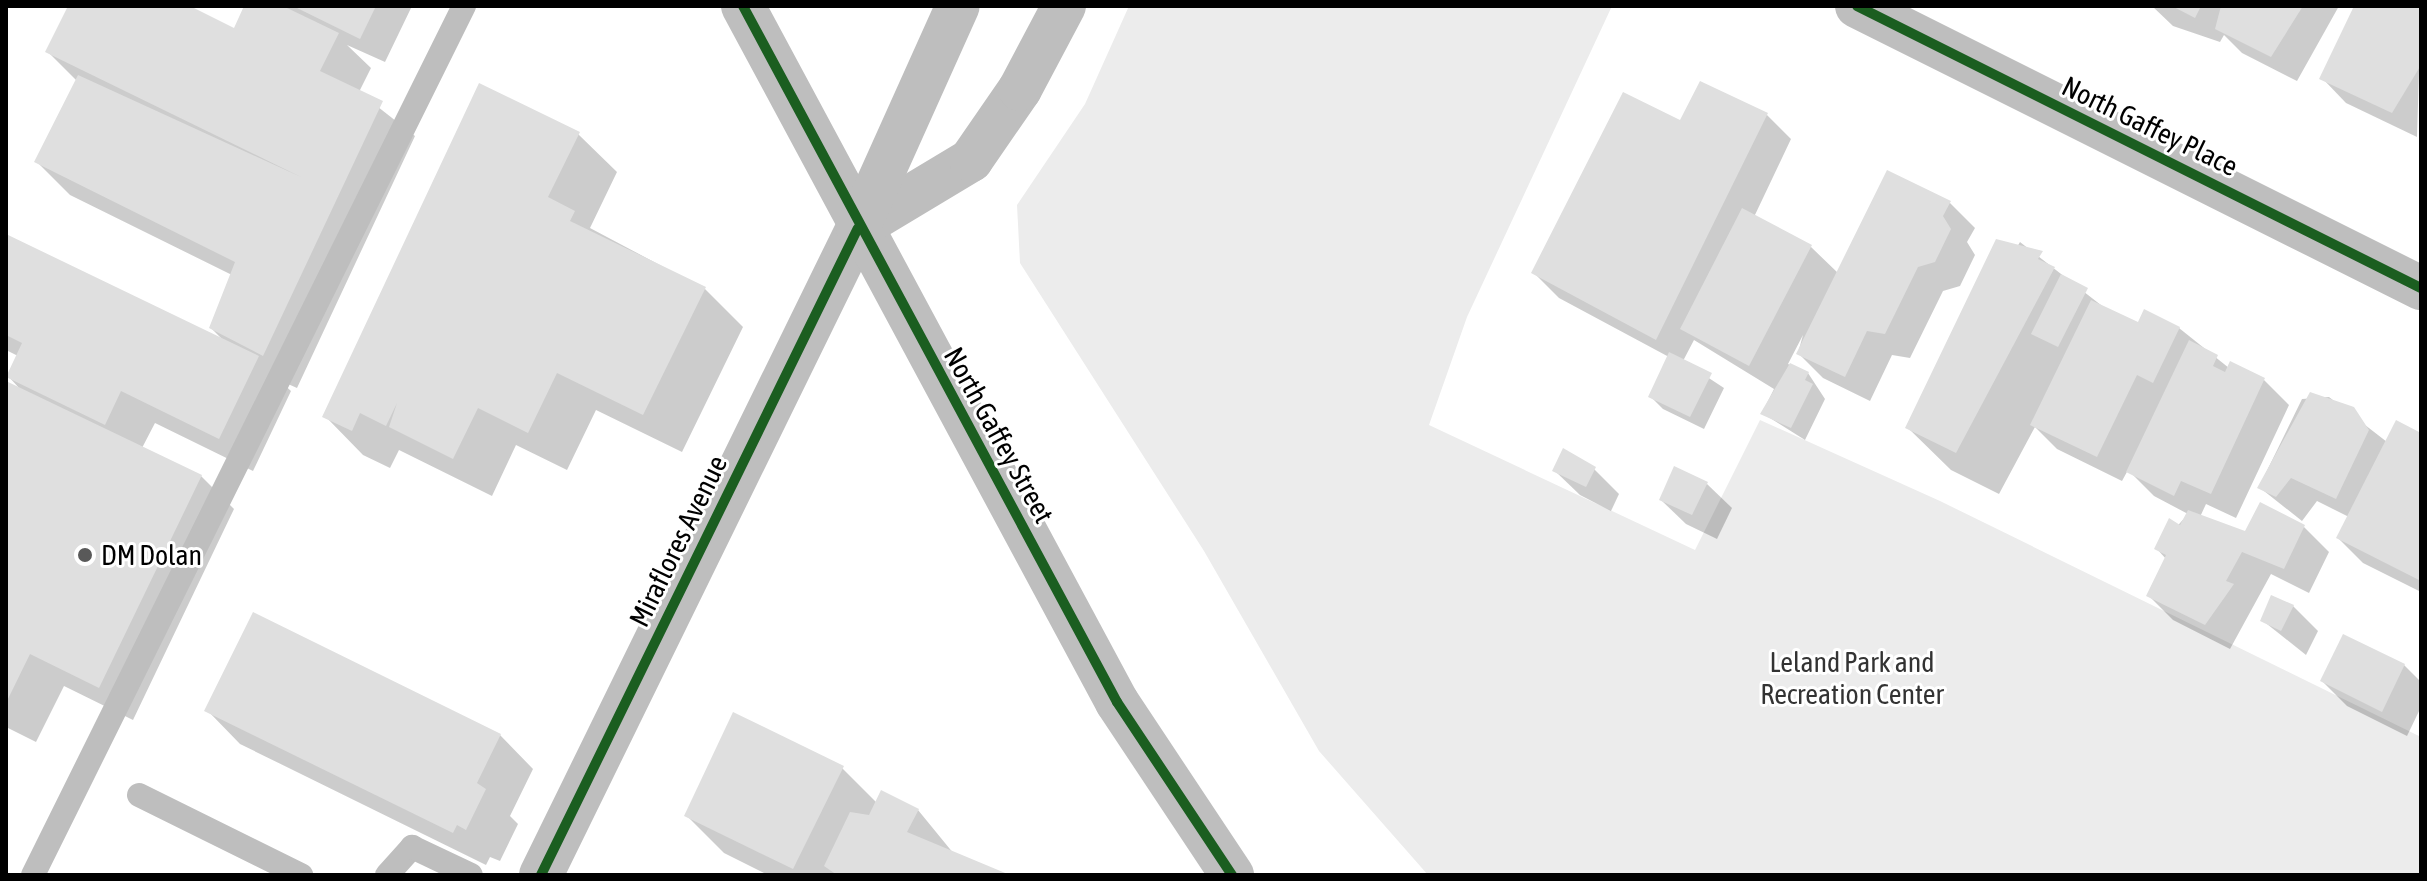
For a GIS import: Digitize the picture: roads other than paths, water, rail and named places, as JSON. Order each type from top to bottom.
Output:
[{"type":"main road","name":"North Gaffey Street","points":[[743,6],[858,228],[1117,702],[1225,872]]},
{"type":"main road","name":"Miraflores Avenue","points":[[541,875],[858,228],[958,6]]},
{"type":"main road","points":[[858,228],[971,160],[1020,89],[1064,6]]},
{"type":"main road","name":"North Gaffey Place","points":[[1857,6],[2421,288]]},
{"type":"lane","points":[[33,875],[464,6]]},
{"type":"lane","points":[[139,795],[301,875]]},
{"type":"lane","points":[[387,875],[412,847],[471,875]]},
{"type":"place","name":"DM Dolan","points":[[85,555]]},
{"type":"park label","name":"Leland Park and Recreation Center","points":[[1852,678]]}]
